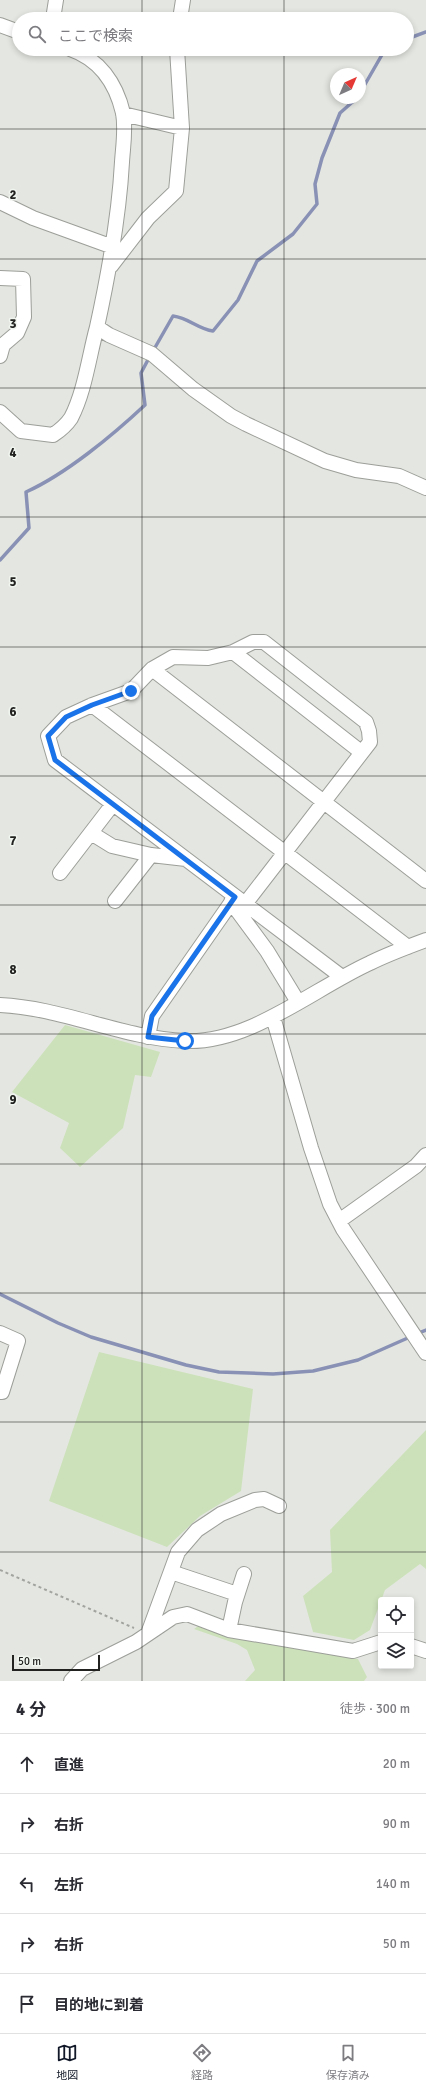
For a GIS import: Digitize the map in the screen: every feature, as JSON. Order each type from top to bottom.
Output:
[{"type":"street","points":[[53,12],[56,0]]},
{"type":"street","points":[[181,12],[183,0]]},
{"type":"street","points":[[0,25],[12,29]]},
{"type":"street","points":[[0,412],[22,431],[53,435],[59,431],[70,419],[77,400],[97,327],[113,247],[120,192],[124,133],[123,114],[114,88],[105,73],[92,60],[84,56]]},
{"type":"street","points":[[110,266],[148,218],[176,191],[182,128],[177,56]]},
{"type":"street","points":[[123,114],[182,128]]},
{"type":"street","points":[[0,202],[33,218],[113,247]]},
{"type":"street","points":[[0,278],[23,279],[24,317],[17,333],[8,339],[3,346],[0,356]]},
{"type":"street","points":[[97,327],[110,335],[152,354],[193,389],[231,416],[246,424],[325,461],[356,470],[399,476],[426,488]]},
{"type":"street","points":[[148,1037],[152,1016],[237,901],[285,853],[370,742],[370,730],[366,722],[264,642],[253,642],[233,652],[208,658],[174,657],[152,669],[131,691],[92,705],[66,717],[48,736],[55,760],[186,859],[237,901],[342,978]]},
{"type":"street","points":[[233,652],[361,752]]},
{"type":"street","points":[[152,669],[426,881]]},
{"type":"street","points":[[92,705],[408,947]]},
{"type":"street","points":[[60,873],[113,804]]},
{"type":"street","points":[[91,833],[112,846],[151,855],[186,859]]},
{"type":"street","points":[[115,901],[151,855]]},
{"type":"street","points":[[237,901],[298,1002]]},
{"type":"street","points":[[0,1005],[48,1012],[148,1037],[185,1041],[216,1038],[242,1031],[273,1017],[370,963],[426,940]]},
{"type":"street","points":[[273,1017],[311,1148],[330,1204],[339,1221],[426,1353]]},
{"type":"street","points":[[339,1221],[416,1166],[426,1155]]},
{"type":"street","points":[[0,1333],[18,1341],[2,1392],[0,1392]]},
{"type":"street","points":[[148,1632],[178,1552],[197,1530],[221,1514],[255,1500],[264,1499],[279,1506]]},
{"type":"street","points":[[171,1572],[237,1594]]},
{"type":"street","points":[[229,1630],[237,1594],[244,1574]]},
{"type":"street","points":[[71,1681],[82,1669],[136,1642],[148,1632],[173,1617],[187,1614],[229,1630],[353,1651],[378,1643]]},
{"type":"street","points":[[414,1647],[426,1651]]},
{"type":"path","points":[[0,1570],[148,1632]]},
{"type":"green space","points":[[65,1025],[160,1052],[151,1077],[135,1075],[123,1128],[80,1167],[60,1148],[69,1123],[12,1092]]},
{"type":"green space","points":[[99,1352],[253,1389],[241,1491],[200,1516],[167,1547],[49,1501]]},
{"type":"green space","points":[[426,1430],[426,1569],[420,1564],[385,1590],[382,1597],[378,1597],[378,1609],[370,1630],[354,1640],[313,1632],[303,1596],[332,1572],[330,1530]]},
{"type":"green space","points":[[201,1624],[230,1636],[358,1659],[367,1677],[364,1681],[245,1681],[255,1670],[247,1650],[237,1644],[194,1629]]},
{"type":"waterway","points":[[414,36],[426,32]]},
{"type":"waterway","points":[[366,83],[381,56]]},
{"type":"waterway","points":[[153,351],[173,316],[213,331],[238,300],[257,261],[293,234],[317,204],[315,184],[322,158],[340,113],[350,104]]},
{"type":"waterway","points":[[0,560],[29,528],[26,492],[57,475],[73,464],[119,429],[145,405],[141,373],[150,356]]},
{"type":"waterway","points":[[0,1294],[58,1323],[91,1337],[186,1365],[219,1372],[273,1374],[313,1371],[358,1360],[410,1337]]},
{"type":"waterway","points":[[416,1334],[426,1330]]},
{"type":"route","points":[[131,691],[92,705],[66,717],[48,736],[55,760],[235,897],[152,1016],[148,1037],[185,1041]]}]
